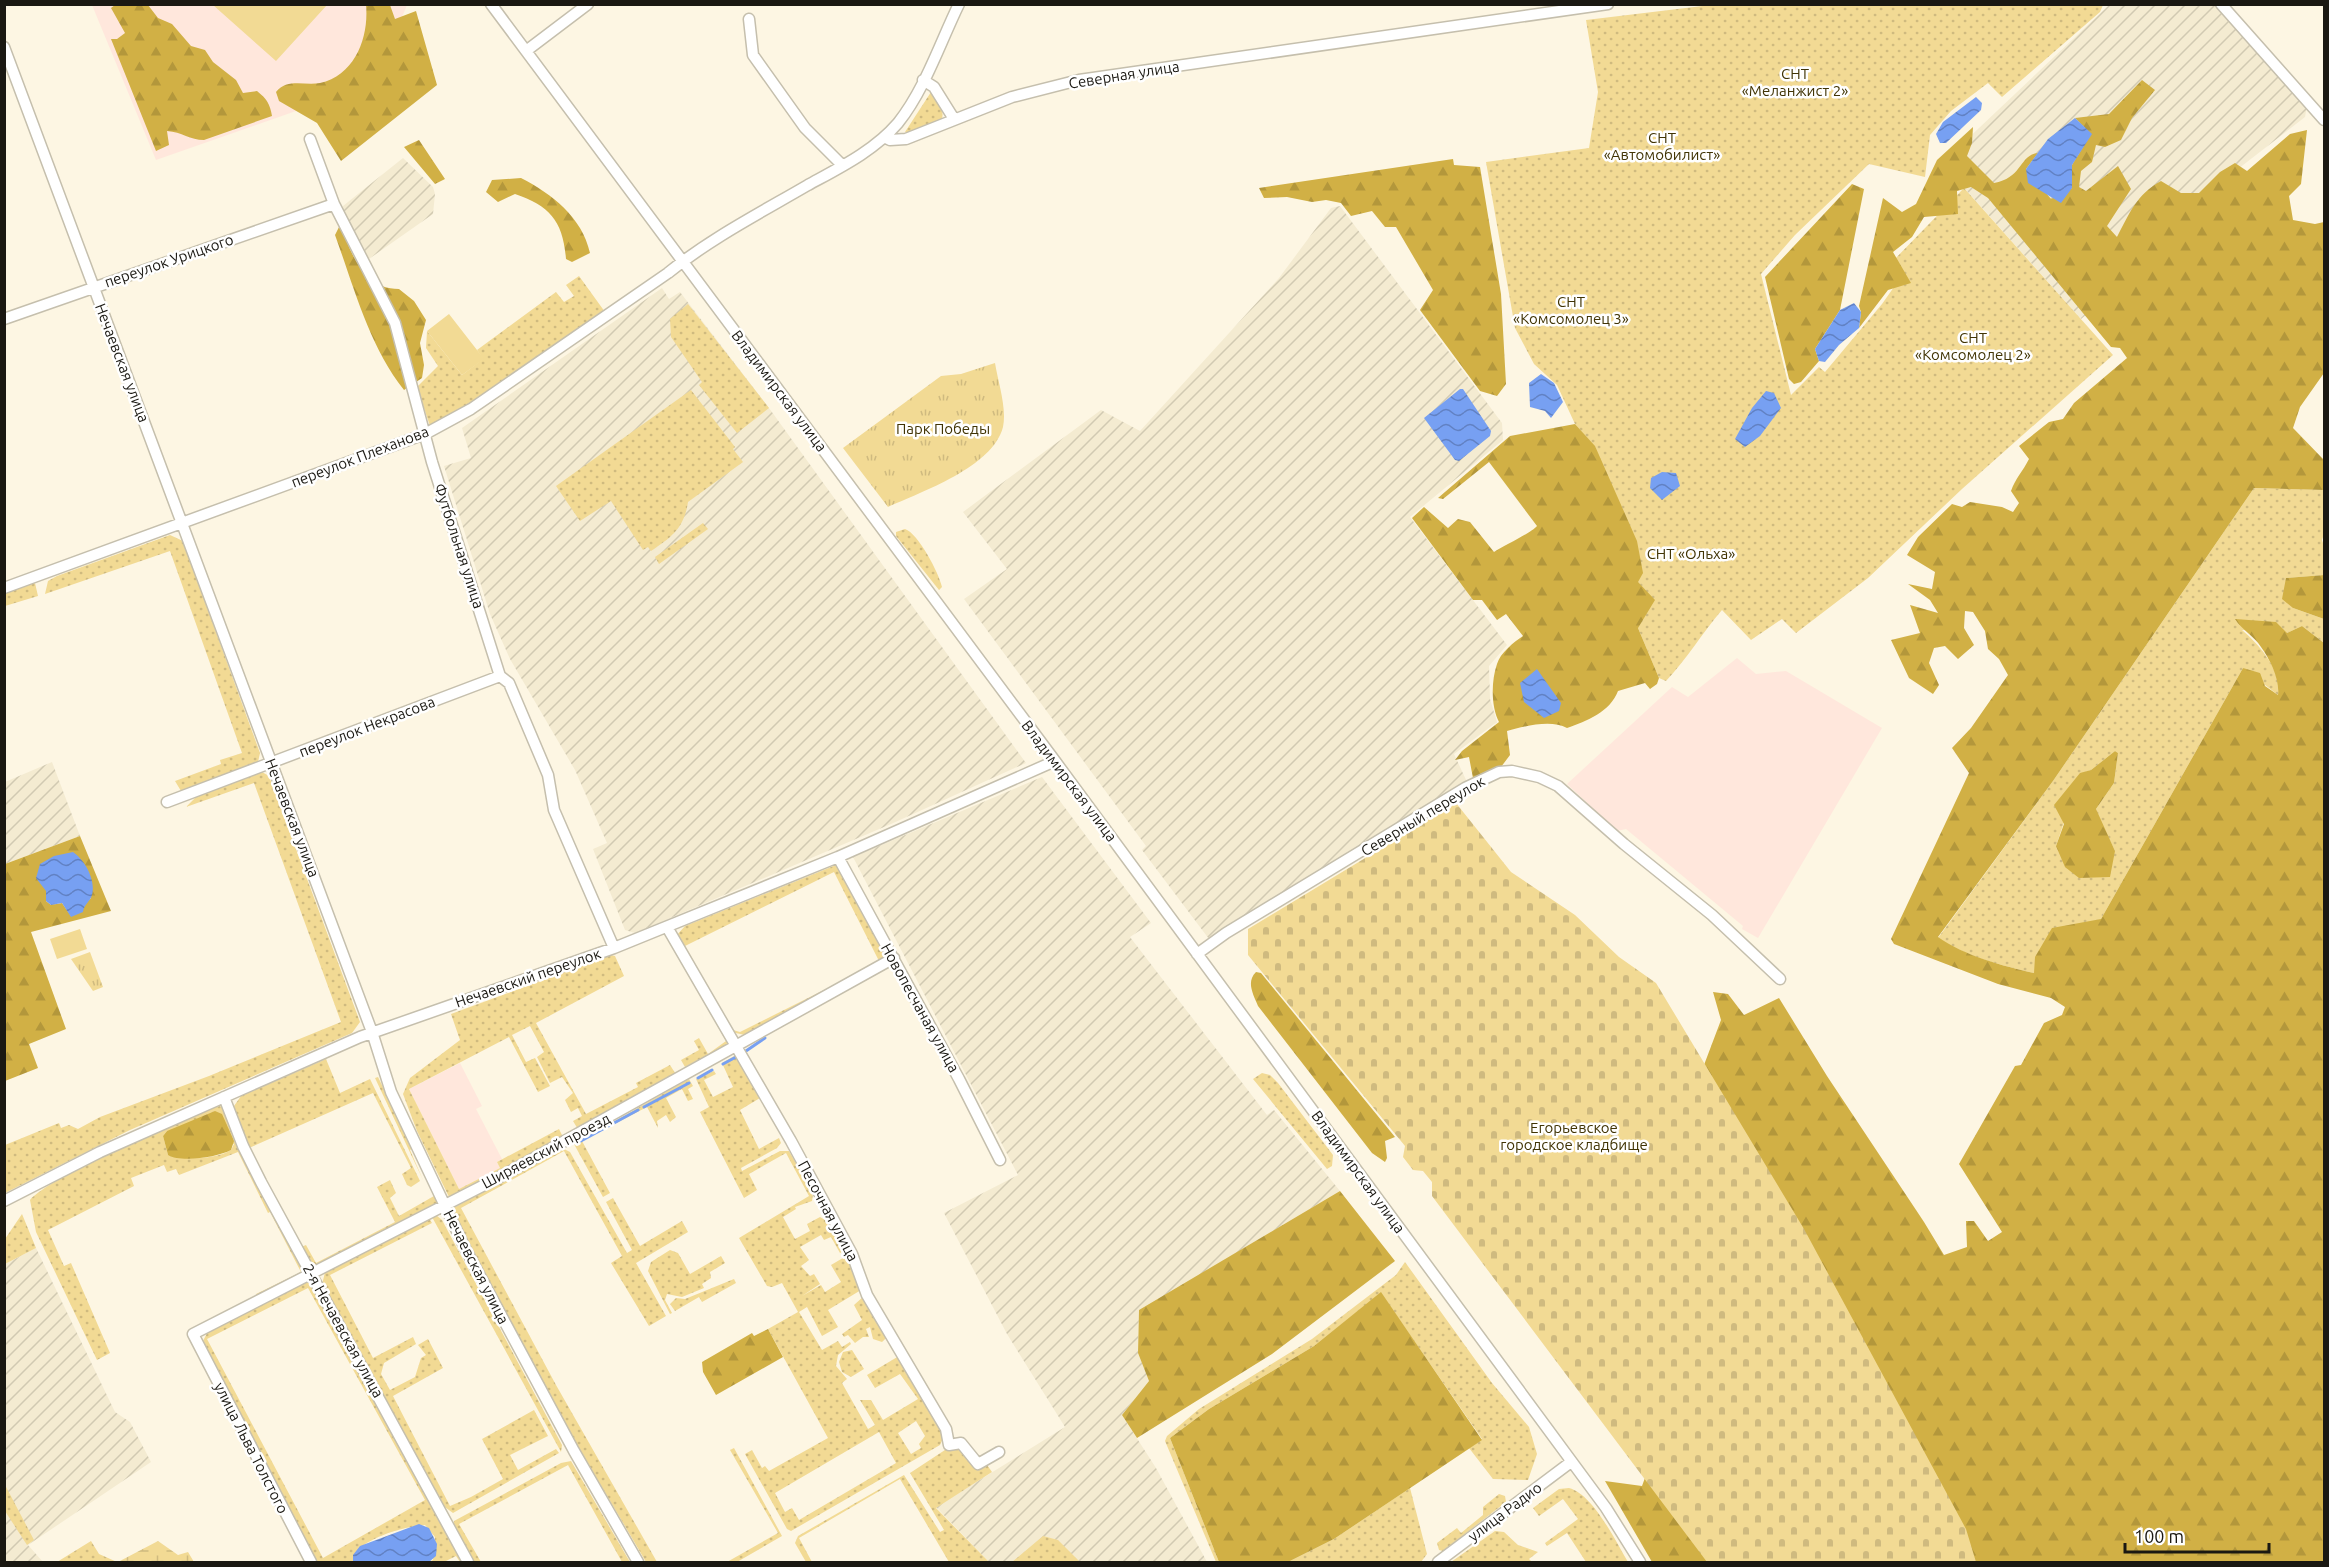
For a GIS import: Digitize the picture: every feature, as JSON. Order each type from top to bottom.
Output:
[{"type":"street","name":"Владимирская улица","points":[[491,4],[1055,761],[1606,1508],[1640,1563]]},
{"type":"street","points":[[526,51],[588,4]]},
{"type":"street","points":[[681,261],[724,233],[842,165],[884,136],[903,116],[959,4]]},
{"type":"street","name":"Северная улица","points":[[884,136],[890,141],[906,139],[1012,97],[1079,80],[1608,4]]},
{"type":"street","points":[[2221,4],[2325,120]]},
{"type":"street","points":[[749,19],[753,56],[805,128],[842,165]]},
{"type":"street","name":"Нечаевская улица","points":[[4,47],[372,1032],[391,1092],[444,1205],[506,1328],[638,1563]]},
{"type":"street","points":[[923,80],[933,87],[954,119]]},
{"type":"street","name":"Футбольная улица","points":[[310,139],[334,204],[395,323],[425,434],[500,676],[509,683],[548,775],[554,810],[614,948]]},
{"type":"street","name":"переулок Урицкого","points":[[4,319],[334,204]]},
{"type":"street","name":"переулок Плеханова","points":[[4,588],[425,434],[471,409],[681,261]]},
{"type":"street","name":"переулок Некрасова","points":[[167,802],[500,676]]},
{"type":"street","name":"Нечаевский переулок","points":[[4,1201],[100,1152],[372,1032],[614,948],[667,927],[838,857],[1055,761]]},
{"type":"street","name":"Северный переулок","points":[[1197,954],[1226,933],[1465,788],[1491,776],[1512,771],[1539,777],[1558,786],[1624,844],[1705,909],[1780,979]]},
{"type":"street","name":"Новопесчаная улица","points":[[838,857],[1000,1160]]},
{"type":"street","name":"Песочная улица","points":[[667,927],[791,1141],[852,1254],[867,1295],[946,1429],[949,1445],[961,1443],[978,1464],[999,1452]]},
{"type":"street","name":"Ширяевский проезд","points":[[193,1334],[498,1178],[894,958]]},
{"type":"street","name":"2-я Нечаевская улица","points":[[224,1097],[243,1146],[468,1563]]},
{"type":"street","name":"улица Льва Толстого","points":[[193,1334],[311,1563]]},
{"type":"street","name":"улица Радио","points":[[1438,1563],[1571,1462]]},
{"type":"shaded area","points":[[92,5],[407,5],[366,105],[296,111],[156,160]]},
{"type":"shaded area","points":[[2109,5],[2216,5],[2307,106],[2305,117],[2225,179],[2152,261],[2081,319],[1942,163]]},
{"type":"shaded area","points":[[403,158],[433,187],[435,194],[433,214],[366,261],[341,213],[343,206]]},
{"type":"shaded area","points":[[1340,206],[1502,423],[1503,440],[1410,517],[1507,645],[1489,666],[1490,699],[1497,722],[1454,754],[1467,782],[1209,939],[1142,850],[1146,846],[964,599],[1007,569],[963,512],[1101,410],[1140,431],[1279,278],[1331,208]]},
{"type":"shaded area","points":[[662,288],[669,299],[680,292],[769,408],[1026,763],[891,824],[635,933],[625,930],[593,849],[607,843],[575,770],[510,659],[490,614],[444,466],[471,458],[462,428]]},
{"type":"shaded area","points":[[1737,658],[1756,674],[1786,671],[1882,728],[1758,938],[1742,929],[1743,926],[1626,829],[1617,831],[1567,784],[1672,687],[1688,697]]},
{"type":"shaded area","points":[[52,762],[80,836],[5,864],[5,782]]},
{"type":"shaded area","points":[[1042,777],[1151,923],[1130,937],[1267,1115],[1274,1110],[1340,1191],[1139,1311],[1138,1353],[1149,1381],[1122,1415],[1156,1468],[1207,1562],[989,1562],[936,1507],[1065,1427],[1007,1334],[944,1213],[1018,1175],[853,857]]},
{"type":"shaded area","points":[[460,1063],[482,1106],[476,1109],[502,1159],[497,1162],[500,1168],[459,1189],[409,1089]]},
{"type":"shaded area","points":[[36,1248],[115,1412],[130,1422],[151,1462],[28,1545],[43,1562],[5,1562],[5,1264]]},
{"type":"green space","points":[[1719,4],[2103,5],[2100,12],[2002,97],[1988,83],[1951,111],[1930,135],[1925,177],[1869,164],[1795,235],[1761,274],[1791,395],[1819,367],[1825,372],[1882,304],[1901,277],[1890,264],[1964,188],[2113,355],[1962,489],[1868,578],[1796,633],[1782,619],[1751,640],[1722,610],[1666,681],[1659,678],[1638,628],[1638,582],[1595,447],[1575,424],[1557,385],[1534,364],[1515,328],[1486,162],[1589,148],[1598,92],[1586,20]]},
{"type":"green space","points":[[115,5],[148,5],[158,18],[172,24],[191,46],[205,50],[213,62],[236,80],[243,93],[257,91],[268,102],[272,116],[204,140],[167,131],[169,145],[156,151],[111,39],[117,39],[125,33],[111,8]]},
{"type":"green space","points":[[213,5],[327,5],[276,61]]},
{"type":"green space","points":[[366,5],[390,5],[395,19],[416,11],[437,85],[341,161],[317,123],[279,101],[276,92],[285,85],[320,83],[343,72],[358,53],[365,29]]},
{"type":"green space","points":[[2142,80],[2155,90],[2132,118],[2121,140],[2105,147],[2096,145],[2092,162],[2081,171],[2079,187],[2086,191],[2118,166],[2131,189],[2107,226],[2117,237],[2140,198],[2161,181],[2181,193],[2199,193],[2220,172],[2235,163],[2247,171],[2290,134],[2307,130],[2301,184],[2289,196],[2293,220],[2315,224],[2324,222],[2324,373],[2300,407],[2293,428],[2324,460],[2324,490],[2254,488],[2053,781],[1938,937],[1972,955],[2034,973],[2035,957],[2052,928],[2101,919],[2243,668],[2260,673],[2265,686],[2278,695],[2276,676],[2268,657],[2235,619],[2276,622],[2287,633],[2302,626],[2324,643],[2324,1562],[1652,1562],[1605,1481],[1642,1486],[1650,1464],[1690,1102],[1721,1020],[1713,992],[1728,994],[1744,1015],[1779,998],[1944,1255],[1967,1247],[1966,1221],[1974,1221],[1988,1241],[2002,1232],[1959,1164],[2015,1066],[2021,1065],[2044,1023],[2062,1015],[2065,1007],[2051,998],[1998,984],[1894,944],[1891,939],[1969,773],[1952,748],[1971,728],[2008,675],[1999,659],[1988,649],[1985,631],[1973,612],[1965,611],[1964,628],[1974,645],[1958,659],[1945,646],[1934,648],[1929,663],[1939,685],[1933,694],[1909,678],[1891,640],[1920,633],[1910,605],[1938,613],[1930,600],[1908,584],[1932,589],[1935,572],[1907,555],[1918,537],[1952,504],[1962,507],[1970,502],[2002,507],[2013,512],[2019,503],[2011,491],[2029,459],[2019,446],[2049,422],[2063,419],[2074,403],[2127,358],[2120,348],[2111,347],[1988,198],[1971,187],[1957,191],[1958,214],[1924,217],[1912,237],[1893,252],[1911,283],[1888,290],[1859,328],[1861,312],[1859,306],[1883,198],[1902,212],[1916,204],[1937,160],[1973,127],[1972,143],[1967,156],[1994,183],[2016,172],[2027,158],[2038,153],[2026,169],[2051,199],[2072,188],[2072,165],[2091,134],[2075,118],[2109,114]]},
{"type":"green space","points":[[931,92],[942,109],[941,121],[915,132],[905,132]]},
{"type":"green space","points":[[419,140],[445,179],[435,184],[404,147]]},
{"type":"green space","points":[[1453,159],[1454,165],[1480,167],[1501,294],[1506,384],[1497,396],[1480,391],[1420,310],[1433,290],[1396,227],[1385,227],[1372,211],[1351,216],[1341,203],[1326,200],[1312,202],[1287,197],[1264,198],[1259,188]]},
{"type":"green space","points":[[521,178],[544,191],[564,208],[580,228],[590,253],[572,262],[566,259],[562,234],[546,210],[515,194],[498,202],[486,192],[492,180]]},
{"type":"green space","points":[[1852,184],[1864,189],[1840,310],[1815,349],[1819,361],[1801,382],[1794,384],[1789,379],[1765,277]]},
{"type":"green space","points":[[340,225],[360,268],[376,283],[399,289],[414,301],[426,320],[420,343],[424,365],[422,378],[404,390],[381,355],[364,316],[335,235]]},
{"type":"green space","points":[[579,276],[605,312],[470,404],[430,426],[417,387],[438,366],[426,348],[427,331],[462,375],[483,359],[477,350],[556,292],[564,302],[574,296],[566,285]]},
{"type":"green space","points":[[688,304],[769,408],[737,433],[699,385],[702,382],[671,337],[670,319]]},
{"type":"green space","points":[[449,314],[484,359],[462,375],[427,331]]},
{"type":"green space","name":"Парк Победы","points":[[995,363],[1004,412],[1003,427],[997,441],[971,466],[936,486],[888,507],[843,448],[941,376],[961,374]]},
{"type":"green space","points":[[691,390],[735,447],[733,449],[743,462],[688,502],[683,519],[676,531],[651,551],[648,547],[643,550],[611,501],[580,521],[556,486]]},
{"type":"green space","points":[[1575,424],[1595,446],[1637,541],[1643,573],[1638,582],[1655,600],[1638,628],[1659,678],[1657,684],[1650,689],[1645,683],[1618,691],[1604,710],[1590,719],[1567,728],[1561,725],[1546,724],[1530,725],[1507,731],[1510,755],[1501,767],[1473,778],[1469,757],[1455,760],[1462,751],[1499,722],[1493,702],[1495,671],[1504,652],[1523,636],[1506,614],[1497,620],[1482,600],[1473,600],[1412,518],[1424,507],[1448,528],[1458,519],[1470,522],[1494,552],[1524,535],[1537,526],[1489,462],[1443,499],[1438,498],[1510,436]]},
{"type":"green space","points":[[2254,488],[2324,490],[2322,540],[2324,575],[2286,578],[2293,608],[2324,619],[2324,643],[2302,626],[2287,633],[2242,630],[2256,643],[2273,668],[2277,677],[2278,695],[2243,668],[2101,919],[2034,973],[1972,955],[1938,938],[2053,781]],"holes":[[[2115,751],[2118,753],[2114,783],[2096,809],[2115,851],[2056,846],[2080,774],[2091,770]]]},
{"type":"green space","points":[[703,523],[708,529],[659,564],[655,557]]},
{"type":"green space","points":[[905,529],[916,538],[927,554],[942,587],[939,590],[896,536],[896,532]]},
{"type":"green space","points":[[170,535],[183,541],[260,753],[258,762],[181,791],[175,781],[221,764],[220,760],[242,753],[170,551],[45,594],[48,581],[57,576]]},
{"type":"green space","points":[[2324,575],[2324,619],[2293,608],[2282,599],[2286,578]]},
{"type":"green space","points":[[35,583],[38,596],[5,606],[5,593]]},
{"type":"green space","points":[[2115,751],[2118,753],[2114,783],[2096,809],[2115,851],[2110,877],[2079,878],[2065,867],[2056,846],[2064,824],[2054,805],[2080,773],[2091,770]]},
{"type":"green space","points":[[262,772],[269,776],[360,1022],[352,1033],[130,1130],[5,1193],[5,1145],[59,1123],[61,1128],[69,1125],[78,1129],[100,1117],[209,1076],[341,1022],[254,783],[186,807],[199,794]]},
{"type":"green space","name":"Егорьевское городское кладбище","points":[[1456,803],[1511,872],[1575,915],[1619,957],[1656,983],[1804,1229],[1966,1529],[1976,1562],[1707,1562],[1432,1196],[1432,1182],[1423,1171],[1413,1170],[1403,1157],[1405,1146],[1248,955],[1248,929]]},
{"type":"green space","points":[[80,836],[111,911],[31,932],[66,1029],[29,1044],[38,1068],[5,1081],[5,864]],"holes":[[[46,891],[91,898],[71,916],[62,903],[51,905],[46,901]]]},
{"type":"green space","points":[[836,865],[887,957],[879,961],[834,872],[685,946],[733,1030],[740,1032],[826,989],[827,993],[745,1035],[731,1032],[676,936],[685,926]]},
{"type":"green space","points":[[80,929],[87,949],[57,959],[50,939]]},
{"type":"green space","points":[[674,950],[728,1042],[727,1047],[700,1063],[698,1060],[685,1067],[681,1060],[699,1050],[694,1041],[699,1038],[708,1054],[726,1041]]},
{"type":"green space","points":[[90,952],[103,987],[93,991],[71,959]]},
{"type":"green space","points":[[611,955],[615,956],[624,976],[536,1023],[586,1114],[638,1087],[636,1083],[670,1065],[677,1076],[579,1131],[573,1121],[582,1116],[578,1108],[571,1112],[565,1100],[573,1093],[562,1077],[550,1083],[537,1057],[544,1052],[530,1026],[512,1035],[526,1062],[535,1058],[550,1086],[538,1092],[509,1037],[409,1089],[459,1189],[500,1168],[497,1162],[559,1129],[564,1139],[449,1197],[417,1131],[403,1094],[410,1078],[460,1040],[451,1014]]},
{"type":"green space","points":[[1256,972],[1261,973],[1395,1137],[1385,1141],[1387,1158],[1385,1162],[1372,1153],[1258,1006],[1251,984]]},
{"type":"green space","points":[[736,1055],[760,1098],[740,1110],[759,1149],[779,1138],[781,1143],[777,1148],[741,1168],[742,1171],[780,1151],[789,1151],[813,1193],[812,1201],[795,1207],[796,1209],[783,1217],[795,1239],[810,1231],[807,1224],[820,1217],[830,1223],[845,1250],[840,1253],[831,1237],[824,1240],[821,1235],[800,1247],[809,1260],[801,1266],[810,1276],[814,1274],[820,1284],[802,1296],[821,1285],[825,1292],[841,1282],[831,1265],[848,1255],[861,1290],[828,1310],[838,1327],[822,1336],[807,1307],[799,1312],[822,1350],[838,1341],[842,1347],[850,1342],[851,1344],[838,1355],[836,1366],[847,1379],[842,1383],[868,1429],[875,1425],[860,1400],[871,1400],[883,1420],[918,1399],[900,1374],[875,1388],[867,1375],[899,1356],[945,1434],[940,1445],[791,1531],[787,1529],[745,1454],[752,1450],[762,1468],[765,1466],[769,1471],[828,1438],[768,1329],[798,1312],[782,1283],[772,1287],[767,1286],[739,1238],[809,1196],[786,1153],[749,1174],[757,1190],[744,1198],[700,1112],[709,1107],[696,1079],[714,1071],[716,1074],[704,1080],[713,1097],[733,1087],[722,1063]],"holes":[[[916,1421],[925,1436],[919,1444],[921,1448],[911,1454],[898,1433]],[[879,1432],[896,1463],[799,1520],[792,1508],[785,1512],[775,1493]]]},
{"type":"green space","points":[[326,1059],[340,1093],[370,1079],[420,1181],[411,1187],[407,1185],[402,1174],[411,1168],[373,1093],[249,1148],[234,1106],[241,1096]]},
{"type":"green space","points":[[1262,1073],[1270,1075],[1278,1083],[1333,1155],[1332,1166],[1327,1169],[1253,1079]]},
{"type":"green space","points":[[378,1077],[413,1148],[410,1150],[423,1180],[375,1078]]},
{"type":"green space","points":[[689,1079],[693,1086],[688,1089],[693,1099],[688,1101],[682,1089],[666,1098],[676,1117],[670,1122],[666,1115],[657,1121],[658,1128],[647,1107],[582,1141],[610,1193],[603,1197],[574,1144]]},
{"type":"green space","points":[[220,1106],[223,1108],[305,1271],[257,1296],[256,1294],[301,1272],[238,1152],[179,1175],[176,1169],[167,1172],[164,1165],[131,1178],[134,1186],[48,1230],[64,1266],[71,1263],[110,1353],[97,1360],[36,1232],[30,1200],[42,1190],[90,1162]],"holes":[[[167,1131],[234,1144],[231,1150],[216,1156],[184,1157],[168,1155],[163,1136]]]},
{"type":"green space","points":[[215,1111],[222,1114],[234,1141],[231,1150],[200,1158],[182,1159],[168,1155],[163,1136],[167,1131]]},
{"type":"green space","points":[[249,1148],[301,1247],[306,1245],[316,1263],[395,1222],[377,1187],[390,1180],[396,1193],[390,1198],[399,1216],[434,1196],[438,1205],[314,1269],[282,1218]]},
{"type":"green space","points":[[562,1148],[570,1152],[627,1253],[632,1250],[606,1202],[613,1198],[640,1246],[682,1221],[688,1232],[636,1263],[666,1316],[649,1326],[611,1263],[622,1256],[564,1151],[461,1208],[556,1385],[657,1562],[646,1562],[569,1432],[496,1299],[453,1208]]},
{"type":"green space","points":[[1340,1191],[1395,1261],[1272,1354],[1137,1438],[1122,1415],[1149,1381],[1138,1353],[1139,1310]]},
{"type":"green space","points":[[22,1214],[36,1248],[5,1264],[5,1239]]},
{"type":"green space","points":[[436,1215],[442,1220],[562,1445],[561,1452],[432,1217]]},
{"type":"green space","points":[[429,1218],[432,1223],[330,1275],[373,1358],[413,1337],[416,1344],[384,1363],[381,1374],[390,1390],[415,1377],[421,1358],[426,1355],[418,1345],[428,1339],[443,1368],[393,1396],[450,1506],[503,1479],[482,1439],[534,1410],[548,1436],[510,1455],[518,1470],[556,1449],[559,1453],[453,1513],[442,1505],[322,1285],[325,1272]]},
{"type":"green space","points":[[670,1250],[678,1253],[690,1274],[721,1256],[725,1263],[710,1272],[711,1278],[702,1284],[704,1288],[682,1297],[667,1294],[665,1300],[672,1313],[670,1314],[648,1271],[651,1262]]},
{"type":"green space","points":[[1405,1262],[1492,1383],[1529,1427],[1537,1454],[1528,1480],[1493,1479],[1469,1448],[1482,1439],[1381,1293],[1314,1346],[1209,1409],[1170,1438],[1219,1562],[1216,1562],[1165,1441],[1167,1436],[1199,1409],[1312,1339],[1396,1275]]},
{"type":"green space","points":[[734,1279],[736,1283],[702,1302],[699,1297],[675,1311],[670,1304],[676,1298],[685,1299]]},
{"type":"green space","points":[[310,1280],[464,1562],[460,1562],[456,1556],[444,1562],[429,1562],[433,1560],[435,1537],[425,1525],[394,1531],[371,1541],[355,1554],[353,1562],[316,1562],[202,1343],[207,1333]],"holes":[[[308,1288],[425,1500],[323,1558],[207,1339]]]},
{"type":"green space","points":[[1381,1292],[1482,1440],[1334,1539],[1288,1562],[1219,1562],[1170,1438],[1209,1409],[1314,1346]]},
{"type":"green space","points":[[864,1296],[887,1337],[882,1342],[873,1339],[870,1327],[866,1329],[869,1337],[863,1337],[855,1343],[848,1335],[844,1337],[842,1334],[862,1320],[854,1305]]},
{"type":"green space","points":[[768,1329],[783,1357],[716,1395],[703,1372],[702,1362],[752,1333],[754,1336]]},
{"type":"green space","points":[[852,1350],[864,1369],[851,1377],[842,1372],[839,1362],[843,1352]]},
{"type":"green space","points":[[957,1447],[976,1469],[985,1462],[992,1472],[936,1508],[989,1562],[949,1562],[900,1479],[799,1538],[812,1562],[806,1562],[795,1543],[798,1536],[904,1475],[940,1532],[944,1530],[910,1473],[948,1448]]},
{"type":"green space","points":[[734,1448],[782,1536],[737,1562],[727,1562],[778,1533],[730,1450]]},
{"type":"green space","points":[[571,1461],[630,1562],[622,1562],[568,1465],[459,1524],[481,1562],[473,1562],[454,1521],[561,1463]]},
{"type":"green space","points":[[4,1483],[34,1540],[27,1545],[5,1511]]},
{"type":"green space","points":[[1410,1488],[1427,1554],[1421,1562],[1288,1562],[1334,1539]]},
{"type":"green space","points":[[1569,1488],[1587,1499],[1595,1509],[1628,1562],[1586,1562],[1567,1533],[1547,1546],[1545,1543],[1578,1519],[1563,1499],[1539,1516],[1533,1508],[1559,1489]]},
{"type":"green space","points":[[1499,1494],[1505,1496],[1506,1502],[1443,1551],[1439,1550],[1437,1543],[1457,1528],[1461,1533],[1483,1515],[1483,1507]]},
{"type":"green space","points":[[1495,1531],[1504,1532],[1518,1545],[1538,1552],[1529,1559],[1532,1562],[1451,1562]]},
{"type":"green space","points":[[1043,1536],[1058,1540],[1080,1562],[1012,1562]]},
{"type":"green space","points":[[91,1541],[99,1554],[117,1562],[57,1562]]},
{"type":"green space","points":[[158,1541],[178,1555],[188,1552],[194,1562],[118,1562]]},
{"type":"water","points":[[1976,97],[1982,103],[1981,110],[1946,143],[1940,143],[1936,134],[1943,122]]},
{"type":"water","points":[[2075,118],[2092,134],[2072,165],[2072,188],[2061,203],[2028,183],[2026,169],[2048,139]]},
{"type":"water","points":[[1854,303],[1861,312],[1859,328],[1839,345],[1825,362],[1819,361],[1815,349],[1840,310]]},
{"type":"water","points":[[1541,374],[1554,383],[1563,402],[1551,418],[1545,411],[1530,407],[1529,383]]},
{"type":"water","points":[[1463,389],[1491,431],[1490,436],[1459,461],[1455,460],[1424,418]]},
{"type":"water","points":[[1766,391],[1774,393],[1781,408],[1760,436],[1745,447],[1735,439],[1752,408]]},
{"type":"water","points":[[1662,472],[1676,473],[1680,486],[1662,500],[1650,488],[1651,478]]},
{"type":"water","points":[[1537,669],[1561,703],[1559,711],[1544,718],[1524,702],[1520,683]]},
{"type":"water","points":[[73,852],[82,860],[88,871],[93,889],[83,912],[71,917],[62,903],[51,905],[46,901],[46,891],[36,878],[40,864],[54,856]]},
{"type":"water","points":[[419,1524],[429,1528],[437,1544],[436,1556],[429,1562],[353,1562],[353,1555],[360,1546]]},
{"type":"waterway","points":[[746,1051],[765,1038]]},
{"type":"waterway","points":[[723,1064],[736,1057]]},
{"type":"waterway","points":[[698,1078],[712,1070]]},
{"type":"waterway","points":[[644,1107],[689,1083]]},
{"type":"waterway","points":[[579,1142],[638,1110]]},
{"type":"park label","name":"СНТ «Меланжист 2»","points":[[1795,82]]},
{"type":"park label","name":"СНТ «Автомобилист»","points":[[1662,146]]},
{"type":"park label","name":"СНТ «Комсомолец 3»","points":[[1571,310]]},
{"type":"park label","name":"СНТ «Комсомолец 2»","points":[[1973,346]]},
{"type":"park label","name":"СНТ «Ольха»","points":[[1691,554]]}]
